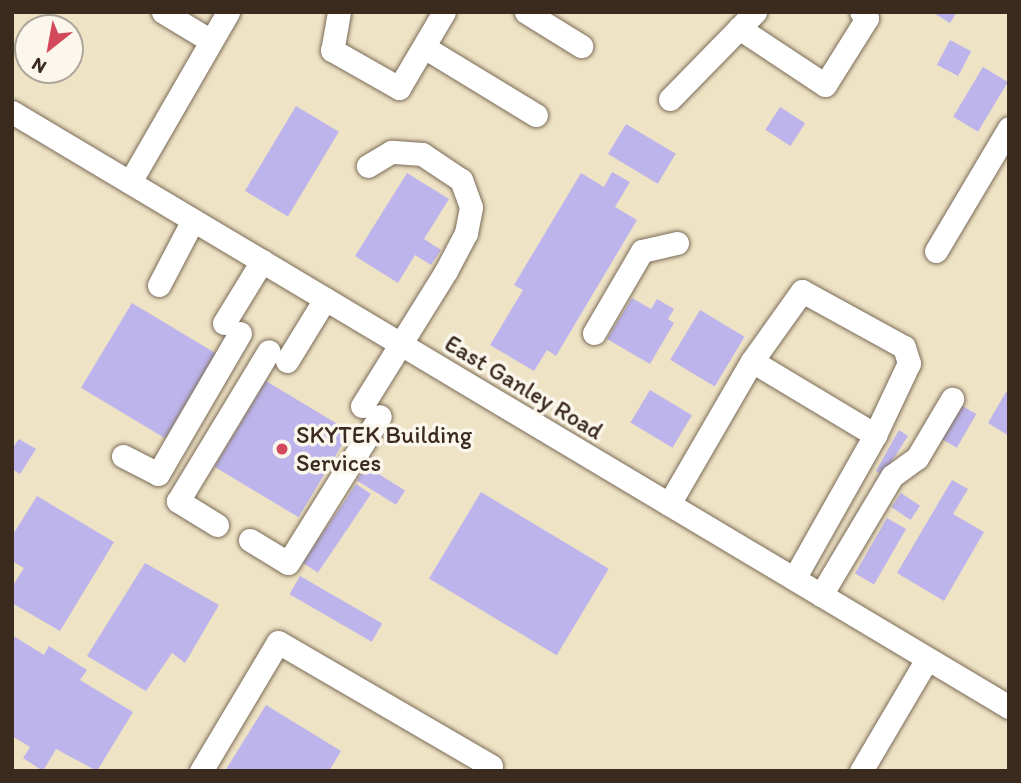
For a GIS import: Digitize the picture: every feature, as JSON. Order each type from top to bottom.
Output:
[{"type":"street","points":[[163,12],[211,41]]},
{"type":"street","points":[[130,182],[228,12]]},
{"type":"street","points":[[339,12],[332,50],[399,88],[444,12]]},
{"type":"street","points":[[526,12],[582,46]]},
{"type":"street","points":[[670,99],[747,20],[825,85],[867,18],[861,12]]},
{"type":"street","points":[[424,47],[536,115]]},
{"type":"street","name":"East Ganley Road","points":[[16,121],[130,182],[1009,707]]},
{"type":"street","points":[[936,251],[1009,128]]},
{"type":"street","points":[[250,540],[288,563],[371,411],[399,342],[446,271],[466,233],[471,206],[461,180],[422,154],[391,152],[368,166]]},
{"type":"street","points":[[159,285],[194,220]]},
{"type":"street","points":[[594,333],[642,251],[677,243]]},
{"type":"street","points":[[123,456],[158,474],[232,328],[262,261]]},
{"type":"street","points":[[669,504],[752,361],[802,291],[904,347],[909,363],[875,435],[794,579]]},
{"type":"street","points":[[217,525],[178,500],[278,356],[326,299]]},
{"type":"street","points":[[752,361],[875,435]]},
{"type":"street","points":[[821,595],[892,477],[917,458],[952,399]]},
{"type":"street","points":[[201,771],[278,642],[491,766],[488,771]]},
{"type":"street","points":[[861,771],[927,659]]},
{"type":"building","points":[[932,12],[957,12],[950,23]]},
{"type":"building","points":[[950,40],[971,51],[958,76],[937,65]]},
{"type":"building","points":[[983,67],[1008,82],[978,132],[953,117]]},
{"type":"building","points":[[296,106],[339,132],[288,217],[245,191]]},
{"type":"building","points":[[780,107],[805,123],[790,146],[765,130]]},
{"type":"building","points":[[626,124],[676,154],[658,184],[608,154]]},
{"type":"building","points":[[612,172],[630,182],[615,207],[637,220],[556,356],[547,350],[534,371],[490,345],[523,290],[514,285],[581,173],[604,187]]},
{"type":"building","points":[[407,173],[449,199],[424,239],[441,250],[431,265],[415,255],[398,283],[355,256]]},
{"type":"building","points":[[632,298],[651,309],[657,299],[674,309],[668,319],[674,323],[650,364],[607,339]]},
{"type":"building","points":[[132,303],[216,353],[165,438],[81,388]]},
{"type":"building","points":[[700,310],[745,337],[715,386],[670,360]]},
{"type":"building","name":"SKYTEK Building Services","points":[[266,381],[350,431],[298,517],[214,467]]},
{"type":"building","points":[[650,390],[692,415],[672,448],[630,423]]},
{"type":"building","points":[[1006,392],[1009,394],[1009,436],[988,423]]},
{"type":"building","points":[[959,404],[976,414],[957,448],[940,438]]},
{"type":"building","points":[[899,430],[908,436],[883,475],[876,471]]},
{"type":"building","points":[[19,439],[36,449],[20,474],[12,469],[12,449]]},
{"type":"building","points":[[366,466],[405,490],[396,505],[357,480]]},
{"type":"building","points":[[952,480],[968,489],[953,514],[984,532],[944,601],[897,573]]},
{"type":"building","points":[[356,484],[371,494],[318,573],[303,563]]},
{"type":"building","points":[[481,492],[609,569],[557,655],[429,579]]},
{"type":"building","points":[[901,493],[920,506],[911,520],[891,507]]},
{"type":"building","points":[[37,496],[114,542],[60,631],[12,603],[12,587],[24,568],[12,561],[12,536]]},
{"type":"building","points":[[887,518],[906,529],[874,584],[855,573]]},
{"type":"building","points":[[145,563],[219,605],[185,663],[172,653],[146,691],[87,656]]},
{"type":"building","points":[[300,576],[382,624],[372,642],[290,594]]},
{"type":"building","points":[[12,635],[44,655],[49,646],[87,670],[80,680],[133,712],[97,771],[56,749],[43,771],[23,758],[30,747],[12,736]]},
{"type":"building","points":[[266,705],[341,751],[329,771],[225,771]]},
{"type":"place","name":"SKYTEK Building Services","points":[[282,449]]}]
